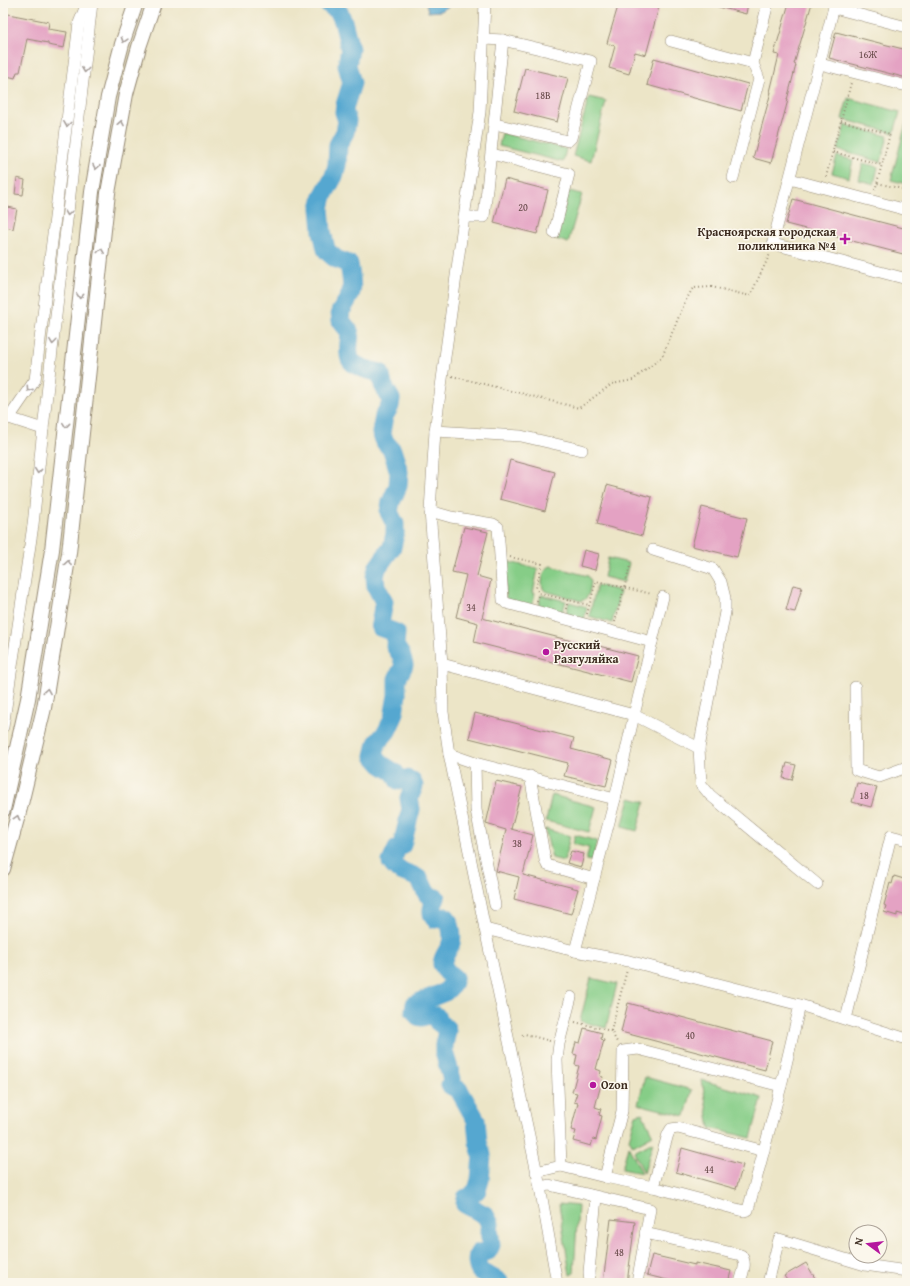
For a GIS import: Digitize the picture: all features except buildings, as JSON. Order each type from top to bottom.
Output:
[{"type":"main road","points":[[3,810],[28,699],[52,550],[93,185],[108,97],[122,44],[136,3]]},
{"type":"main road","points":[[3,869],[20,808],[44,708],[69,553],[108,193],[126,94],[138,47],[154,3]]},
{"type":"street","points":[[42,429],[6,417],[35,380],[79,23],[87,3]]},
{"type":"street","points":[[3,727],[32,525],[92,3]]},
{"type":"street","points":[[485,3],[480,112],[435,431],[430,511],[442,664],[443,712],[485,929],[540,1188],[557,1283]]},
{"type":"street","points":[[733,178],[759,79],[753,63],[768,3]]},
{"type":"street","points":[[907,28],[834,6],[773,242],[774,244],[907,279]]},
{"type":"street","points":[[484,39],[503,40],[591,61],[571,138],[568,141],[495,124]]},
{"type":"street","points":[[464,217],[484,217],[492,154],[503,40]]},
{"type":"street","points":[[671,42],[753,63]]},
{"type":"street","points":[[820,64],[907,86]]},
{"type":"street","points":[[492,154],[570,174],[554,233]]},
{"type":"street","points":[[790,179],[907,210]]},
{"type":"street","points":[[435,431],[522,436],[582,450]]},
{"type":"street","points":[[430,511],[451,517],[493,524],[498,527],[503,600],[506,603],[652,642]]},
{"type":"street","points":[[653,550],[713,569],[721,582],[725,598],[725,612],[699,748],[701,784],[710,795],[817,884]]},
{"type":"street","points":[[575,951],[615,800],[663,597]]},
{"type":"street","points":[[442,664],[634,715],[699,748]]},
{"type":"street","points":[[855,687],[856,770],[879,778],[907,766]]},
{"type":"street","points":[[450,754],[475,763],[530,776],[615,800]]},
{"type":"street","points":[[475,763],[476,810],[495,906]]},
{"type":"street","points":[[530,776],[547,865],[594,879]]},
{"type":"street","points":[[846,1019],[891,836],[907,840]]},
{"type":"street","points":[[485,929],[575,951],[629,961],[800,1005],[907,1039]]},
{"type":"street","points":[[561,1166],[558,1060],[559,1044],[571,997]]},
{"type":"street","points":[[536,1172],[561,1166],[744,1211],[748,1210],[781,1086],[800,1005]]},
{"type":"street","points":[[605,1177],[622,1111],[623,1051],[638,1049],[781,1086]]},
{"type":"street","points":[[653,1188],[668,1134],[672,1129],[678,1128],[764,1151]]},
{"type":"street","points":[[540,1188],[549,1185],[650,1209],[637,1283]]},
{"type":"street","points":[[590,1283],[596,1197]]},
{"type":"street","points":[[645,1233],[741,1256],[744,1259],[745,1264],[740,1283]]},
{"type":"street","points":[[768,1283],[779,1239],[865,1265],[907,1271]]},
{"type":"path","points":[[823,188],[854,73]]},
{"type":"path","points":[[841,121],[890,134],[872,201]]},
{"type":"path","points":[[833,152],[882,165]]},
{"type":"path","points":[[877,183],[907,190]]},
{"type":"path","points":[[451,376],[579,408],[612,384],[633,380],[662,357],[685,302],[693,288],[712,287],[750,296],[774,244]]},
{"type":"path","points":[[500,554],[542,564],[536,588],[539,593],[589,605]]},
{"type":"path","points":[[612,631],[630,566]]},
{"type":"path","points":[[585,624],[596,581],[663,597]]},
{"type":"path","points":[[611,1031],[629,961]]},
{"type":"path","points":[[565,1019],[611,1031],[623,1051]]},
{"type":"path","points":[[522,1035],[524,1034],[546,1040]]},
{"type":"green space","points":[[589,97],[606,101],[591,161],[573,156]]},
{"type":"green space","points":[[848,98],[900,112],[894,133],[842,119]]},
{"type":"green space","points":[[907,119],[907,184],[891,180]]},
{"type":"green space","points":[[845,125],[888,136],[881,162],[838,150]]},
{"type":"green space","points":[[502,133],[566,149],[563,162],[499,146]]},
{"type":"green space","points":[[837,156],[853,160],[849,178],[832,173]]},
{"type":"green space","points":[[863,163],[878,167],[874,184],[859,180]]},
{"type":"green space","points":[[569,191],[582,194],[568,243],[556,239]]},
{"type":"green space","points":[[608,558],[629,563],[624,582],[604,577]]},
{"type":"green space","points":[[505,561],[538,569],[532,607],[506,600]]},
{"type":"green space","points":[[551,566],[588,576],[591,581],[588,596],[581,601],[545,591],[543,589],[542,581],[544,573],[548,567]]},
{"type":"green space","points":[[597,585],[620,591],[612,623],[589,616]]},
{"type":"green space","points":[[541,595],[566,601],[562,614],[538,608]]},
{"type":"green space","points":[[569,602],[587,607],[584,620],[566,615]]},
{"type":"green space","points":[[552,795],[596,807],[589,832],[546,821]]},
{"type":"green space","points":[[630,798],[645,802],[637,831],[622,827]]},
{"type":"green space","points":[[545,829],[570,836],[564,861],[552,858]]},
{"type":"green space","points":[[575,835],[597,841],[592,861],[586,860],[589,848],[573,844]]},
{"type":"green space","points":[[591,978],[617,984],[606,1028],[580,1021]]},
{"type":"green space","points":[[645,1077],[692,1090],[685,1116],[638,1104]]},
{"type":"green space","points":[[702,1080],[762,1098],[751,1138],[710,1128]]},
{"type":"green space","points":[[642,1113],[653,1135],[633,1146],[629,1139],[636,1115]]},
{"type":"green space","points":[[653,1142],[644,1173],[634,1152]]},
{"type":"green space","points":[[628,1146],[642,1173],[622,1169]]},
{"type":"green space","points":[[559,1204],[578,1206],[574,1273],[570,1275]]},
{"type":"water","points":[[426,3],[452,4],[441,11],[428,12]]},
{"type":"waterway","points":[[327,3],[339,12],[343,21],[350,49],[347,65],[352,83],[345,105],[344,112],[347,121],[345,132],[338,145],[337,165],[334,176],[323,196],[320,208],[322,231],[328,252],[336,259],[349,264],[352,289],[340,312],[341,321],[350,334],[349,349],[352,362],[365,369],[380,373],[383,385],[391,399],[390,406],[384,416],[381,433],[385,442],[392,450],[399,472],[398,486],[391,502],[389,512],[395,524],[395,534],[392,547],[377,568],[375,577],[376,586],[384,602],[380,627],[396,633],[395,646],[401,655],[404,665],[397,679],[397,695],[393,718],[387,731],[377,743],[374,756],[381,764],[395,773],[398,780],[406,779],[412,781],[414,786],[409,798],[411,809],[402,845],[397,849],[391,862],[401,871],[413,875],[420,880],[427,894],[436,898],[432,909],[433,917],[435,919],[446,917],[451,929],[451,943],[442,964],[447,972],[454,978],[452,985],[445,992],[415,1004],[414,1010],[418,1016],[421,1017],[428,1015],[436,1016],[438,1022],[446,1028],[447,1031],[444,1052],[452,1079],[450,1085],[459,1090],[476,1120],[478,1142],[482,1155],[480,1180],[477,1190],[471,1196],[466,1198],[465,1204],[485,1215],[490,1224],[489,1229],[491,1245],[488,1251],[479,1253],[477,1257],[478,1265],[480,1271],[500,1283]]},
{"type":"place","name":"Красноярская городская поликлиника №4","points":[[845,239]]},
{"type":"place","name":"Русский Разгуляйка","points":[[546,652]]},
{"type":"place","name":"Ozon","points":[[593,1085]]}]
